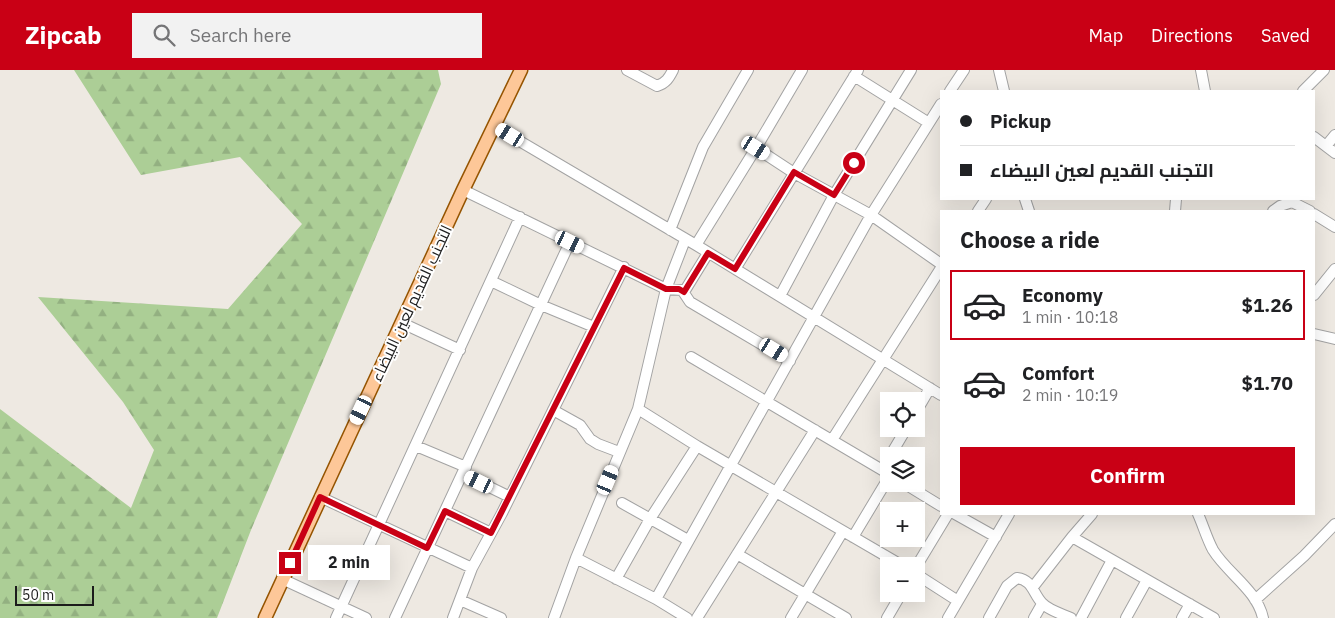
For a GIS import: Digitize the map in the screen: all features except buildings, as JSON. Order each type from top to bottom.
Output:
[{"type":"main road","name":"التجنب القديم لعين البيضاء","points":[[265,618],[521,70]]},
{"type":"street","points":[[627,70],[657,86],[663,84],[674,70]]},
{"type":"street","points":[[670,230],[703,147],[748,70]]},
{"type":"street","points":[[696,245],[802,70]]},
{"type":"street","points":[[780,296],[834,195],[911,70]]},
{"type":"street","points":[[951,90],[964,70]]},
{"type":"street","points":[[999,70],[1004,90]]},
{"type":"street","points":[[1201,70],[1205,90]]},
{"type":"street","points":[[1304,90],[1324,70]]},
{"type":"street","points":[[735,269],[856,73],[929,123]]},
{"type":"street","points":[[656,599],[871,216],[940,106]]},
{"type":"street","points":[[494,126],[696,245],[940,394]]},
{"type":"street","points":[[1326,146],[1335,135]]},
{"type":"street","points":[[1315,138],[1335,153]]},
{"type":"street","points":[[756,148],[871,216],[940,263]]},
{"type":"street","points":[[464,190],[666,289],[679,289],[684,292],[690,302],[790,361]]},
{"type":"street","points":[[1275,210],[1280,206],[1292,202],[1308,210]]},
{"type":"street","points":[[1315,215],[1335,227]]},
{"type":"street","points":[[336,618],[520,217]]},
{"type":"street","points":[[554,618],[576,558],[638,409],[666,289],[685,240]]},
{"type":"street","points":[[395,618],[570,242]]},
{"type":"street","points":[[684,292],[708,253]]},
{"type":"street","points":[[453,618],[472,568],[510,497],[624,268]]},
{"type":"street","points":[[1315,294],[1335,269]]},
{"type":"street","points":[[832,440],[940,270]]},
{"type":"street","points":[[491,280],[541,305],[594,327]]},
{"type":"street","points":[[402,323],[460,350]]},
{"type":"street","points":[[1315,334],[1335,339]]},
{"type":"street","points":[[691,357],[880,470]]},
{"type":"street","points":[[925,397],[930,388]]},
{"type":"street","points":[[638,409],[697,446],[887,557]]},
{"type":"street","points":[[553,410],[580,425],[590,439],[620,452]]},
{"type":"street","points":[[697,618],[815,430]]},
{"type":"street","points":[[416,446],[465,470],[510,497]]},
{"type":"street","points":[[616,579],[650,519],[697,446]]},
{"type":"street","points":[[853,537],[880,485]]},
{"type":"street","points":[[918,492],[940,505]]},
{"type":"street","points":[[320,497],[472,568]]},
{"type":"street","points":[[622,503],[688,540]]},
{"type":"street","points":[[445,511],[491,533]]},
{"type":"street","points":[[922,557],[947,515]]},
{"type":"street","points":[[957,515],[996,537]]},
{"type":"street","points":[[948,618],[1008,515]]},
{"type":"street","points":[[1033,587],[1091,515]]},
{"type":"street","points":[[1198,515],[1213,550],[1255,600],[1260,607],[1263,618]]},
{"type":"street","points":[[1255,600],[1334,526]]},
{"type":"street","points":[[790,618],[843,531]]},
{"type":"street","points":[[1072,537],[1214,618]]},
{"type":"street","points":[[737,554],[846,618]]},
{"type":"street","points":[[576,558],[656,599],[687,618]]},
{"type":"street","points":[[1081,618],[1112,560]]},
{"type":"street","points":[[282,579],[366,618]]},
{"type":"street","points":[[989,618],[1007,586],[1014,580],[1022,579],[1033,587],[1042,604],[1070,618]]},
{"type":"street","points":[[925,580],[958,601]]},
{"type":"street","points":[[1126,618],[1147,580]]},
{"type":"street","points":[[460,600],[501,618]]},
{"type":"street","points":[[886,618],[896,602]]},
{"type":"street","points":[[1034,618],[1042,604]]},
{"type":"street","points":[[1182,618],[1190,604]]},
{"type":"green space","points":[[74,70],[438,70],[441,84],[251,530],[217,618],[0,618],[0,409],[131,508],[154,450],[123,402],[38,297],[228,309],[302,224],[240,157],[141,175]]},
{"type":"route","points":[[290,563],[320,497],[427,548],[445,511],[491,533],[624,268],[666,289],[679,289],[684,292],[708,253],[735,269],[794,172],[834,195],[854,163]]}]
